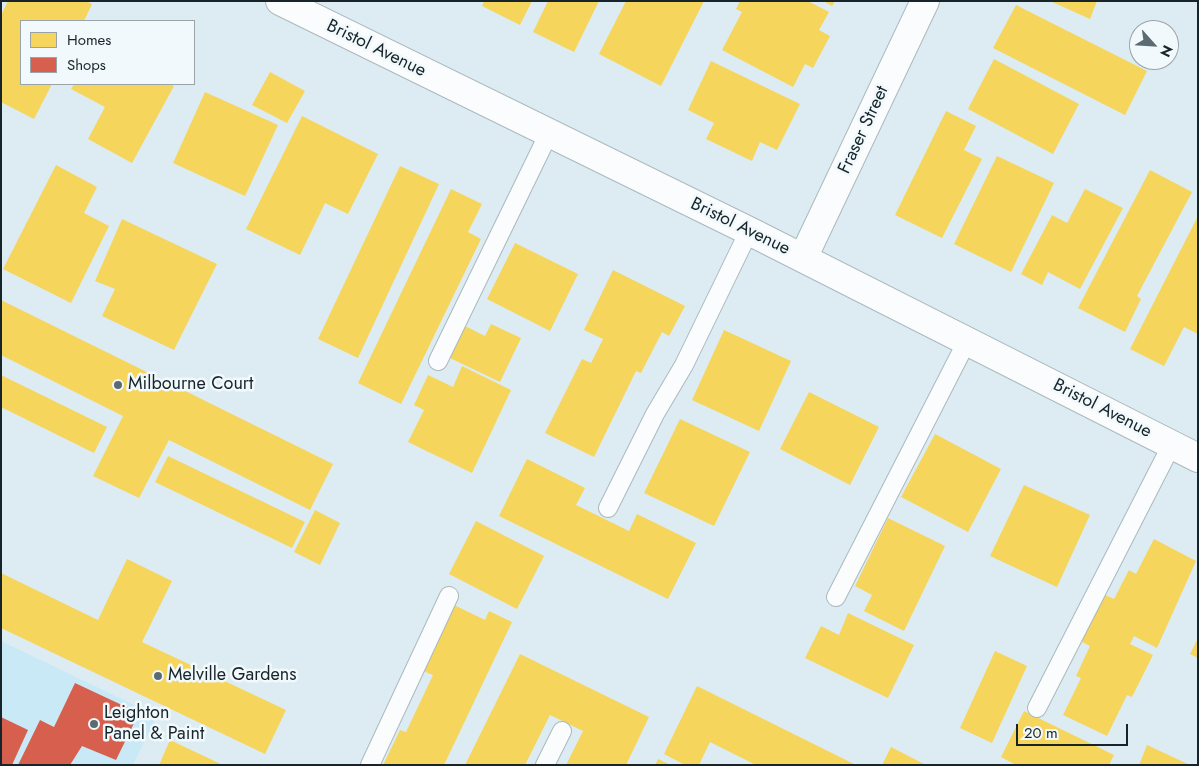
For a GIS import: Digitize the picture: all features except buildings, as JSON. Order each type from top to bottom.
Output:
[{"type":"street","name":"Bristol Avenue","points":[[280,1],[749,231],[1198,458]]},
{"type":"street","name":"Fraser Street","points":[[803,258],[925,1]]},
{"type":"lane","points":[[438,361],[548,133]]},
{"type":"lane","points":[[608,508],[655,414],[684,365],[749,231]]},
{"type":"lane","points":[[836,597],[967,341]]},
{"type":"lane","points":[[1037,708],[1172,444]]},
{"type":"lane","points":[[370,765],[449,596]]},
{"type":"lane","points":[[545,765],[562,731]]},
{"type":"shaded area","points":[[1,641],[157,716],[133,765],[1,765]]},
{"type":"place","name":"Milbourne Court","points":[[118,385]]},
{"type":"place","name":"Melville Gardens","points":[[158,676]]},
{"type":"place","name":"Leighton Panel & Paint","points":[[94,724]]}]
